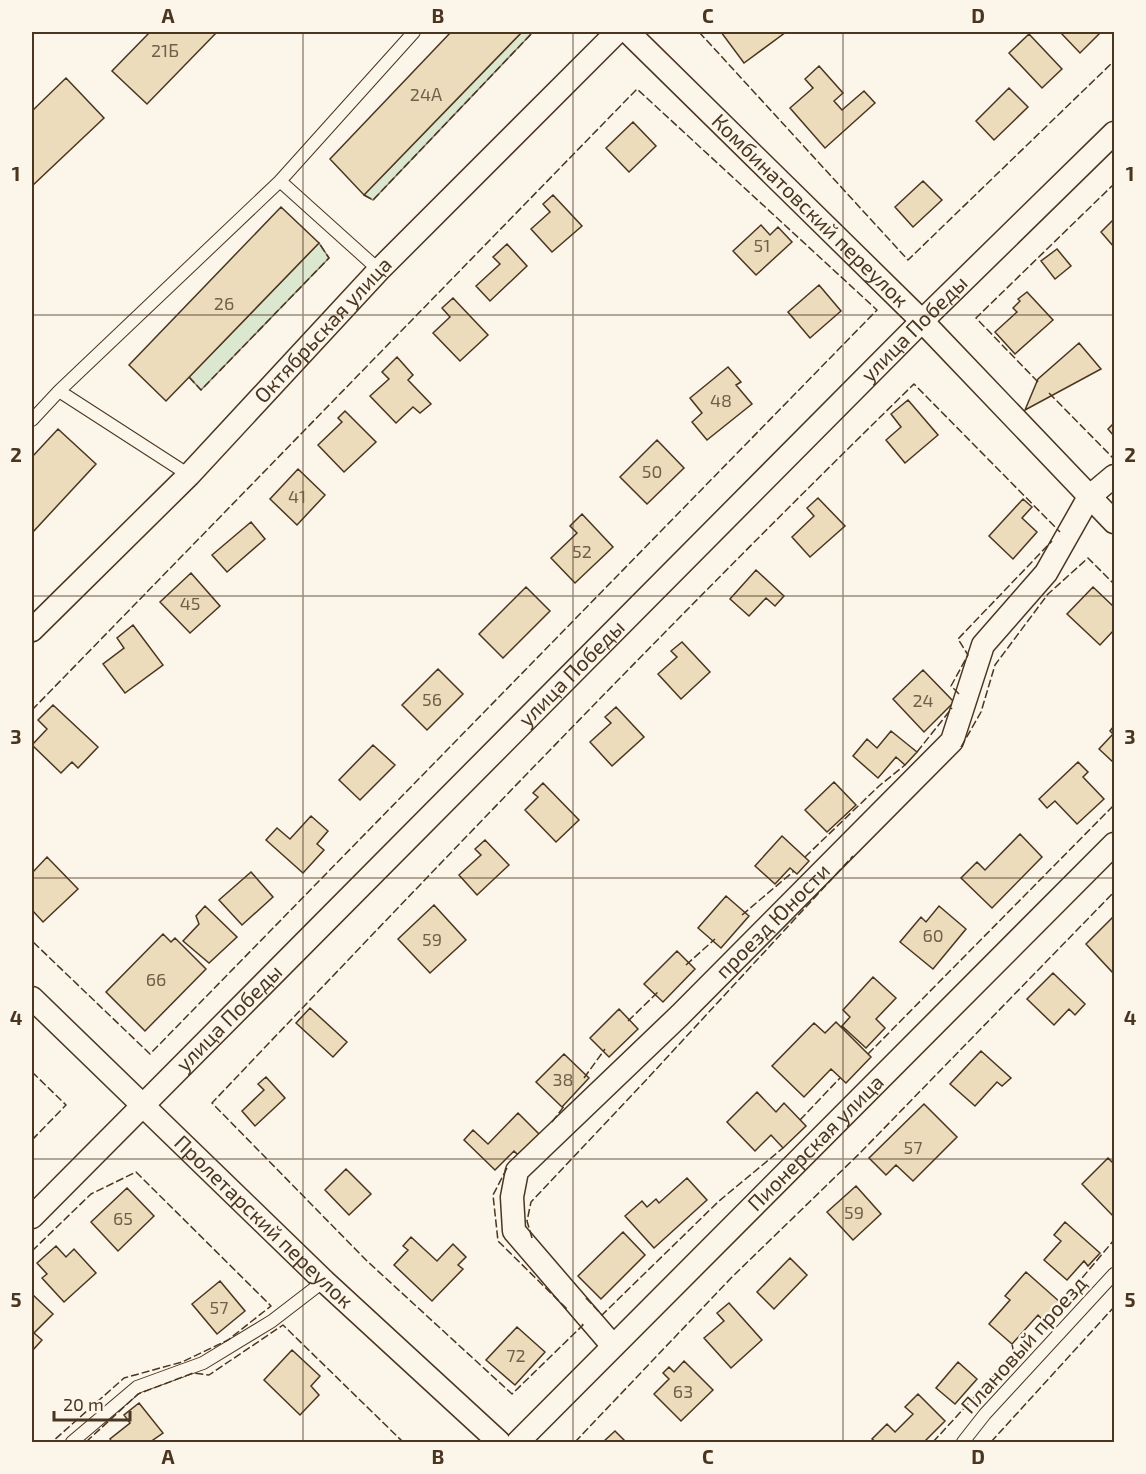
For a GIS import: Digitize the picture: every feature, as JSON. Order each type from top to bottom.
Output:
[{"type":"street","name":"Октябрьская улица","points":[[32,630],[189,475],[379,270],[617,32]]},
{"type":"street","name":"Комбинатовский переулок","points":[[628,32],[922,321],[1114,522]]},
{"type":"street","name":"улица Победы","points":[[32,1217],[922,321],[1114,133]]},
{"type":"street","name":"проезд Юности","points":[[613,1346],[514,1231],[512,1197],[517,1171],[680,1015],[952,741],[983,645],[1046,573],[1089,497],[1114,476]]},
{"type":"street","name":"Пионерская улица","points":[[518,1443],[1114,844]]},
{"type":"street","name":"Пролетарский переулок","points":[[32,998],[324,1281],[499,1443]]},
{"type":"lane","points":[[32,420],[59,391],[280,181],[414,32]]},
{"type":"lane","points":[[280,181],[379,270]]},
{"type":"lane","points":[[59,391],[189,475]]},
{"type":"lane","name":"Плановый проезд","points":[[963,1443],[985,1414],[1114,1274]]},
{"type":"lane","points":[[72,1443],[87,1427],[136,1387],[202,1363],[272,1321],[324,1281]]},
{"type":"green space","points":[[522,32],[533,32],[373,200],[364,195]]},
{"type":"green space","points":[[319,243],[329,258],[201,390],[189,377]]},
{"type":"building","points":[[150,32],[217,32],[147,104],[112,71]]},
{"type":"building","points":[[451,32],[522,32],[364,195],[330,159]]},
{"type":"building","points":[[721,32],[786,32],[744,63]]},
{"type":"building","points":[[1062,32],[1101,32],[1080,53]]},
{"type":"building","points":[[1029,34],[1062,69],[1042,88],[1009,53]]},
{"type":"building","points":[[819,66],[843,93],[834,101],[842,110],[864,91],[875,103],[825,148],[790,108],[813,88],[805,79]]},
{"type":"building","points":[[66,78],[104,118],[32,186],[32,111]]},
{"type":"building","points":[[1009,88],[1028,107],[994,140],[976,121]]},
{"type":"building","points":[[633,122],[656,146],[629,172],[606,148]]},
{"type":"building","points":[[923,181],[942,200],[913,227],[895,207]]},
{"type":"building","points":[[553,195],[582,226],[552,252],[531,229],[550,212],[543,204]]},
{"type":"building","points":[[281,207],[319,243],[166,401],[129,365]]},
{"type":"building","points":[[1114,219],[1114,247],[1101,232]]},
{"type":"building","points":[[761,225],[770,235],[778,227],[792,242],[756,275],[733,251]]},
{"type":"building","points":[[507,244],[527,266],[490,301],[476,286],[500,264],[493,257]]},
{"type":"building","points":[[1057,249],[1071,266],[1055,279],[1041,261]]},
{"type":"building","points":[[819,285],[841,311],[810,338],[788,312]]},
{"type":"building","points":[[1027,292],[1053,320],[1015,354],[995,332],[1017,312],[1013,308],[1020,301],[1018,299]]},
{"type":"building","points":[[453,298],[488,335],[460,361],[433,333],[450,317],[442,308]]},
{"type":"building","points":[[1079,343],[1101,369],[1025,410],[1038,379]]},
{"type":"building","points":[[397,357],[413,375],[408,380],[431,404],[420,413],[413,407],[396,423],[370,396],[389,379],[382,372]]},
{"type":"building","points":[[728,367],[741,382],[736,385],[752,404],[707,440],[692,422],[702,413],[690,398]]},
{"type":"building","points":[[908,400],[938,435],[905,463],[886,440],[901,427],[891,414]]},
{"type":"building","points":[[345,411],[376,442],[344,472],[318,445],[342,422],[338,418]]},
{"type":"building","points":[[1114,423],[1114,436],[1108,429]]},
{"type":"building","points":[[58,429],[96,464],[32,533],[32,457]]},
{"type":"building","points":[[657,440],[684,468],[647,504],[620,477]]},
{"type":"building","points":[[298,469],[325,495],[297,525],[270,499]]},
{"type":"building","points":[[818,498],[845,526],[810,557],[792,537],[814,516],[807,508]]},
{"type":"building","points":[[1023,499],[1032,507],[1022,518],[1037,532],[1013,559],[989,536]]},
{"type":"building","points":[[582,514],[613,547],[575,583],[551,558],[577,533],[570,526]]},
{"type":"building","points":[[251,522],[265,539],[227,572],[212,555]]},
{"type":"building","points":[[756,570],[784,596],[775,606],[766,598],[749,616],[730,599]]},
{"type":"building","points":[[191,573],[220,606],[190,633],[160,602]]},
{"type":"building","points":[[526,587],[550,611],[503,658],[479,634]]},
{"type":"building","points":[[1093,587],[1114,607],[1114,630],[1100,645],[1067,614]]},
{"type":"building","points":[[133,625],[163,665],[125,693],[103,664],[124,648],[117,638]]},
{"type":"building","points":[[682,642],[710,672],[681,699],[658,674],[677,657],[671,651]]},
{"type":"building","points":[[438,669],[463,694],[427,730],[402,705]]},
{"type":"building","points":[[923,670],[954,702],[924,732],[893,699]]},
{"type":"building","points":[[53,705],[98,747],[78,768],[72,762],[61,773],[32,745],[47,729],[38,720]]},
{"type":"building","points":[[616,707],[644,737],[612,766],[590,742],[611,723],[605,717]]},
{"type":"building","points":[[1114,726],[1114,763],[1099,749],[1113,734],[1110,731]]},
{"type":"building","points":[[891,731],[917,752],[905,765],[896,757],[878,778],[853,756],[867,739],[877,748]]},
{"type":"building","points":[[373,745],[395,765],[360,800],[339,780]]},
{"type":"building","points":[[1078,762],[1088,772],[1083,777],[1104,799],[1077,824],[1055,801],[1047,808],[1039,799]]},
{"type":"building","points":[[834,782],[856,805],[827,832],[805,810]]},
{"type":"building","points":[[543,783],[579,820],[556,842],[525,810],[538,797],[533,793]]},
{"type":"building","points":[[311,816],[328,831],[317,844],[324,850],[303,873],[266,840],[277,828],[290,839]]},
{"type":"building","points":[[1020,834],[1042,857],[992,908],[961,878],[977,862],[985,870]]},
{"type":"building","points":[[782,836],[809,861],[797,874],[790,868],[775,884],[755,866]]},
{"type":"building","points":[[485,840],[509,865],[477,895],[459,875],[481,855],[475,849]]},
{"type":"building","points":[[47,857],[78,889],[43,922],[32,910],[32,873]]},
{"type":"building","points":[[251,872],[273,897],[242,925],[219,900]]},
{"type":"building","points":[[726,896],[749,916],[721,948],[698,928]]},
{"type":"building","points":[[434,905],[466,940],[430,973],[398,939]]},
{"type":"building","points":[[205,906],[237,937],[209,963],[183,941],[199,924],[196,916]]},
{"type":"building","points":[[939,906],[966,929],[933,969],[900,942],[921,917],[926,922]]},
{"type":"building","points":[[1114,916],[1114,974],[1086,944]]},
{"type":"building","points":[[163,934],[171,942],[175,938],[206,969],[145,1031],[106,992]]},
{"type":"building","points":[[677,951],[695,969],[663,1002],[644,984]]},
{"type":"building","points":[[1053,973],[1085,1004],[1075,1015],[1069,1009],[1054,1025],[1027,999]]},
{"type":"building","points":[[873,977],[896,998],[876,1019],[885,1028],[866,1048],[842,1026],[850,1017],[843,1010]]},
{"type":"building","points":[[310,1008],[347,1042],[333,1057],[296,1023]]},
{"type":"building","points":[[619,1009],[638,1029],[609,1057],[590,1038]]},
{"type":"building","points":[[836,1022],[871,1057],[846,1083],[831,1069],[804,1097],[772,1066],[814,1023],[825,1033]]},
{"type":"building","points":[[981,1051],[1011,1078],[1002,1086],[997,1082],[975,1106],[950,1084]]},
{"type":"building","points":[[564,1054],[589,1078],[562,1107],[536,1082]]},
{"type":"building","points":[[266,1077],[285,1098],[255,1126],[242,1111],[264,1090],[258,1084]]},
{"type":"building","points":[[757,1092],[776,1112],[784,1103],[806,1126],[783,1148],[771,1135],[755,1151],[727,1122]]},
{"type":"building","points":[[924,1104],[957,1137],[913,1181],[896,1165],[886,1175],[869,1158]]},
{"type":"building","points":[[518,1113],[542,1137],[521,1158],[514,1151],[495,1170],[464,1140],[473,1130],[488,1144]]},
{"type":"building","points":[[1108,1158],[1114,1164],[1114,1217],[1082,1184]]},
{"type":"building","points":[[346,1169],[371,1194],[349,1215],[325,1190]]},
{"type":"building","points":[[687,1178],[707,1200],[654,1248],[625,1216],[642,1201],[647,1207],[656,1199],[659,1203]]},
{"type":"building","points":[[856,1186],[881,1214],[853,1240],[827,1212]]},
{"type":"building","points":[[127,1188],[154,1216],[118,1251],[91,1222]]},
{"type":"building","points":[[1065,1222],[1100,1253],[1088,1266],[1084,1261],[1067,1280],[1044,1260],[1061,1241],[1054,1235]]},
{"type":"building","points":[[623,1232],[645,1255],[601,1299],[578,1276]]},
{"type":"building","points":[[411,1237],[437,1261],[453,1244],[466,1257],[458,1265],[463,1269],[432,1301],[394,1265],[408,1250],[403,1246]]},
{"type":"building","points":[[56,1246],[66,1257],[74,1249],[96,1273],[64,1302],[42,1278],[47,1274],[37,1263]]},
{"type":"building","points":[[790,1258],[807,1275],[774,1309],[757,1292]]},
{"type":"building","points":[[1026,1272],[1061,1303],[1044,1321],[1038,1315],[1012,1344],[989,1324],[1010,1300],[1005,1296]]},
{"type":"building","points":[[220,1281],[245,1311],[217,1334],[192,1304]]},
{"type":"building","points":[[32,1294],[53,1314],[34,1333],[42,1340],[32,1351]]},
{"type":"building","points":[[729,1303],[762,1340],[731,1368],[704,1338],[724,1321],[717,1313]]},
{"type":"building","points":[[517,1327],[545,1352],[515,1385],[486,1360]]},
{"type":"building","points":[[292,1350],[320,1376],[311,1386],[319,1395],[300,1415],[264,1380]]},
{"type":"building","points":[[684,1361],[713,1390],[681,1421],[654,1394],[669,1379],[663,1373],[669,1367],[674,1372]]},
{"type":"building","points":[[958,1362],[977,1379],[955,1404],[936,1388]]},
{"type":"building","points":[[918,1394],[945,1421],[924,1442],[876,1442],[872,1439],[887,1424],[895,1432],[913,1414],[905,1407]]},
{"type":"building","points":[[139,1403],[163,1433],[150,1442],[112,1442],[110,1439],[130,1423],[124,1415]]},
{"type":"building","points":[[615,1431],[626,1442],[603,1442]]},
{"type":"fence","points":[[364,195],[373,200],[533,32]]},
{"type":"fence","points":[[699,32],[908,260],[1114,61]]},
{"type":"fence","points":[[32,710],[637,89],[877,310],[150,1054],[32,941]]},
{"type":"fence","points":[[1038,382],[976,318],[1114,184]]},
{"type":"fence","points":[[189,377],[201,390],[329,258],[319,243]]},
{"type":"fence","points":[[582,1324],[512,1394],[367,1261],[212,1103],[647,651],[914,384],[1060,532]]},
{"type":"fence","points":[[1049,393],[1114,459]]},
{"type":"fence","points":[[959,694],[951,686],[968,655],[958,639],[1052,541]]},
{"type":"fence","points":[[961,747],[981,712],[995,665],[1048,594],[1088,558],[1114,584]]},
{"type":"fence","points":[[917,752],[952,708]]},
{"type":"fence","points":[[805,857],[879,786],[905,765]]},
{"type":"fence","points":[[868,1054],[1114,805]]},
{"type":"fence","points":[[532,1238],[527,1221],[531,1202],[853,856]]},
{"type":"fence","points":[[742,915],[794,871]]},
{"type":"fence","points":[[575,1442],[732,1277],[860,1153],[1114,892]]},
{"type":"fence","points":[[686,965],[715,939]]},
{"type":"fence","points":[[628,1021],[658,992]]},
{"type":"fence","points":[[584,1078],[605,1049]]},
{"type":"fence","points":[[32,1072],[66,1105],[32,1140]]},
{"type":"fence","points":[[800,1120],[840,1078]]},
{"type":"fence","points":[[552,1122],[565,1105]]},
{"type":"fence","points":[[586,1298],[602,1315],[719,1201],[783,1148]]},
{"type":"fence","points":[[507,1168],[493,1195],[498,1241],[567,1309]]},
{"type":"fence","points":[[32,1251],[91,1194],[136,1172],[271,1306],[228,1340],[182,1362],[124,1378],[52,1442]]},
{"type":"fence","points":[[1061,1303],[1114,1240]]},
{"type":"fence","points":[[991,1442],[1114,1307]]},
{"type":"fence","points":[[86,1442],[138,1394],[193,1373],[209,1375],[283,1325],[403,1442]]},
{"type":"fence","points":[[933,1442],[1014,1354],[1012,1344]]}]
